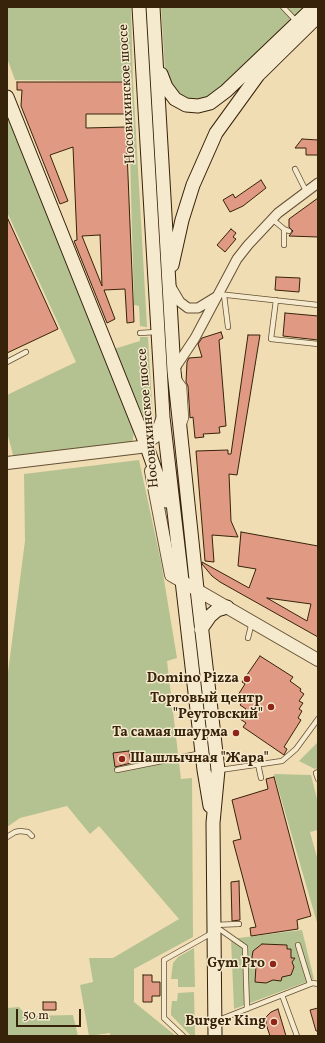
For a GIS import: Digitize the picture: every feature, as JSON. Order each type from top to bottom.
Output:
[{"type":"main road","name":"Носовихинское шоссе","points":[[139,7],[163,417],[202,752],[213,823]]},
{"type":"main road","name":"Носовихинское шоссе","points":[[153,7],[174,372],[179,433],[218,768],[213,823],[215,1036]]},
{"type":"main road","points":[[156,61],[166,87],[175,99],[186,105],[198,106],[210,103],[226,91],[314,7]]},
{"type":"main road","points":[[169,282],[182,220],[191,191],[204,157],[216,133],[258,74],[318,16]]},
{"type":"main road","points":[[7,97],[146,444],[159,478],[176,535]]},
{"type":"main road","points":[[202,629],[210,616],[217,610],[227,607]]},
{"type":"street","points":[[160,371],[174,372],[220,295],[237,259],[257,234],[272,219],[318,183]]},
{"type":"street","points":[[169,282],[180,302],[188,308],[198,308],[220,295]]},
{"type":"street","points":[[7,463],[128,449],[146,444],[156,436],[163,417]]},
{"type":"street","points":[[146,444],[171,575],[318,660]]},
{"type":"lane","points":[[283,7],[297,23]]},
{"type":"lane","points":[[295,169],[306,191]]},
{"type":"lane","points":[[272,219],[284,229],[289,231]]},
{"type":"lane","points":[[284,229],[289,225]]},
{"type":"lane","points":[[284,229],[284,245]]},
{"type":"lane","points":[[228,327],[220,295],[318,305]]},
{"type":"lane","points":[[276,300],[271,339],[318,344]]},
{"type":"lane","points":[[140,333],[158,332]]},
{"type":"lane","points":[[7,362],[26,352]]},
{"type":"lane","points":[[218,768],[282,761],[296,749],[318,719]]},
{"type":"lane","points":[[117,770],[202,752]]},
{"type":"lane","points":[[258,764],[261,778]]},
{"type":"lane","points":[[318,772],[316,773],[318,779]]},
{"type":"lane","points":[[7,838],[15,832],[20,831],[28,832],[32,836]]},
{"type":"lane","points":[[183,1036],[164,1018],[164,960],[214,929],[238,924]]},
{"type":"lane","points":[[214,929],[245,947],[247,1009]]},
{"type":"lane","points":[[298,945],[310,984]]},
{"type":"lane","points":[[214,1022],[310,984],[318,984]]},
{"type":"lane","points":[[282,995],[297,1036]]},
{"type":"green space","points":[[7,7],[131,7],[133,81],[147,327],[140,326],[139,306],[134,305],[128,81],[15,80],[7,58]]},
{"type":"green space","points":[[161,7],[308,7],[208,99],[197,102],[177,94],[165,70]]},
{"type":"green space","points":[[7,109],[32,167],[134,431],[131,443],[18,458],[13,455],[7,432],[7,395],[76,362],[7,212]]},
{"type":"green space","points":[[140,337],[148,337],[153,420],[151,426],[148,427],[114,349],[140,341]]},
{"type":"green space","points":[[139,460],[161,562],[177,658],[167,661],[181,779],[192,778],[193,937],[134,969],[134,1002],[176,1036],[110,1036],[110,1033],[89,1036],[80,985],[93,982],[89,958],[113,958],[179,919],[99,826],[90,834],[67,806],[20,818],[7,827],[7,680],[25,541],[24,474]]},
{"type":"green space","points":[[318,742],[318,768],[315,769],[299,761]]},
{"type":"green space","points":[[274,774],[311,775],[318,803],[318,830],[310,832],[318,861],[318,926]]},
{"type":"green space","points":[[302,930],[314,979],[234,1009],[231,939]]},
{"type":"green space","points":[[194,948],[195,987],[178,987],[178,979],[171,979],[173,963],[178,957]]},
{"type":"green space","points":[[194,992],[195,1036],[191,1036],[171,1015],[171,1011],[172,1001],[177,1001],[178,993]]},
{"type":"green space","points":[[19,1007],[27,1016],[73,1015],[78,1036],[7,1036],[7,1008]]},
{"type":"building","points":[[17,82],[125,82],[125,114],[86,114],[86,128],[126,127],[134,322],[127,323],[125,289],[104,290],[115,319],[107,323],[74,241],[77,240],[73,147],[50,155],[68,201],[60,204],[21,106],[22,90],[17,90]],"holes":[[[100,235],[102,286],[82,236]]]},
{"type":"building","points":[[302,139],[318,140],[318,155],[306,155],[306,148],[295,148]]},
{"type":"building","points":[[261,180],[266,188],[243,206],[230,212],[223,200],[233,194],[235,198]]},
{"type":"building","points":[[318,198],[318,237],[289,236],[293,231],[289,227],[289,219]]},
{"type":"building","points":[[7,217],[58,329],[7,353]]},
{"type":"building","points":[[231,229],[236,233],[233,237],[236,239],[225,252],[217,245]]},
{"type":"building","points":[[276,277],[300,278],[299,292],[275,290]]},
{"type":"building","points":[[285,313],[318,316],[318,340],[283,336]]},
{"type":"building","points":[[221,332],[223,338],[219,340],[226,426],[219,427],[220,433],[203,434],[204,437],[195,438],[193,417],[190,418],[188,386],[186,382],[187,362],[189,358],[202,357],[198,344],[202,338]]},
{"type":"building","points":[[248,335],[260,335],[237,475],[229,474],[231,521],[238,537],[212,535],[214,562],[205,561],[196,451],[228,450],[228,454],[231,454]]},
{"type":"building","points":[[241,532],[318,546],[318,637],[220,582],[212,576],[202,562],[249,588],[256,569],[238,566]],"holes":[[[267,598],[311,604],[307,621]]]},
{"type":"building","name":"Торговый центр \"Реутовский\"","points":[[260,656],[293,677],[290,681],[301,689],[300,691],[304,694],[299,701],[303,703],[299,709],[302,711],[298,718],[301,720],[284,747],[287,749],[284,755],[243,727],[246,723],[240,719],[246,709],[240,705],[244,699],[238,695],[245,684],[242,682]]},
{"type":"building","name":"Шашлычная \"Жара\"","points":[[129,751],[131,763],[115,767],[113,753]]},
{"type":"building","points":[[274,777],[311,916],[297,920],[298,929],[251,936],[250,928],[256,927],[233,841],[241,839],[232,800],[268,789],[266,779]]},
{"type":"building","points":[[239,881],[240,920],[232,921],[231,882]]},
{"type":"building","name":"Gym Pro","points":[[262,944],[287,945],[287,949],[291,949],[291,958],[295,958],[292,962],[294,967],[291,975],[282,977],[281,981],[273,980],[266,983],[255,982],[256,966],[252,962],[253,951]]},
{"type":"building","points":[[143,975],[152,975],[152,982],[160,982],[160,996],[152,996],[152,1002],[143,1002]]},
{"type":"building","points":[[43,1002],[56,1002],[56,1010],[43,1010]]},
{"type":"building","points":[[318,1008],[318,1031],[316,1031],[310,1010]]},
{"type":"building","points":[[278,1009],[286,1036],[270,1036],[266,1024],[266,1017],[271,1012]]},
{"type":"place","name":"Domino Pizza","points":[[247,679]]},
{"type":"place","name":"Торговый центр \"Реутовский\"","points":[[271,707]]},
{"type":"place","name":"Та самая шаурма","points":[[236,733]]},
{"type":"place","name":"Шашлычная \"Жара\"","points":[[122,759]]},
{"type":"place","name":"Gym Pro","points":[[273,964]]},
{"type":"place","name":"Burger King","points":[[274,1022]]}]
